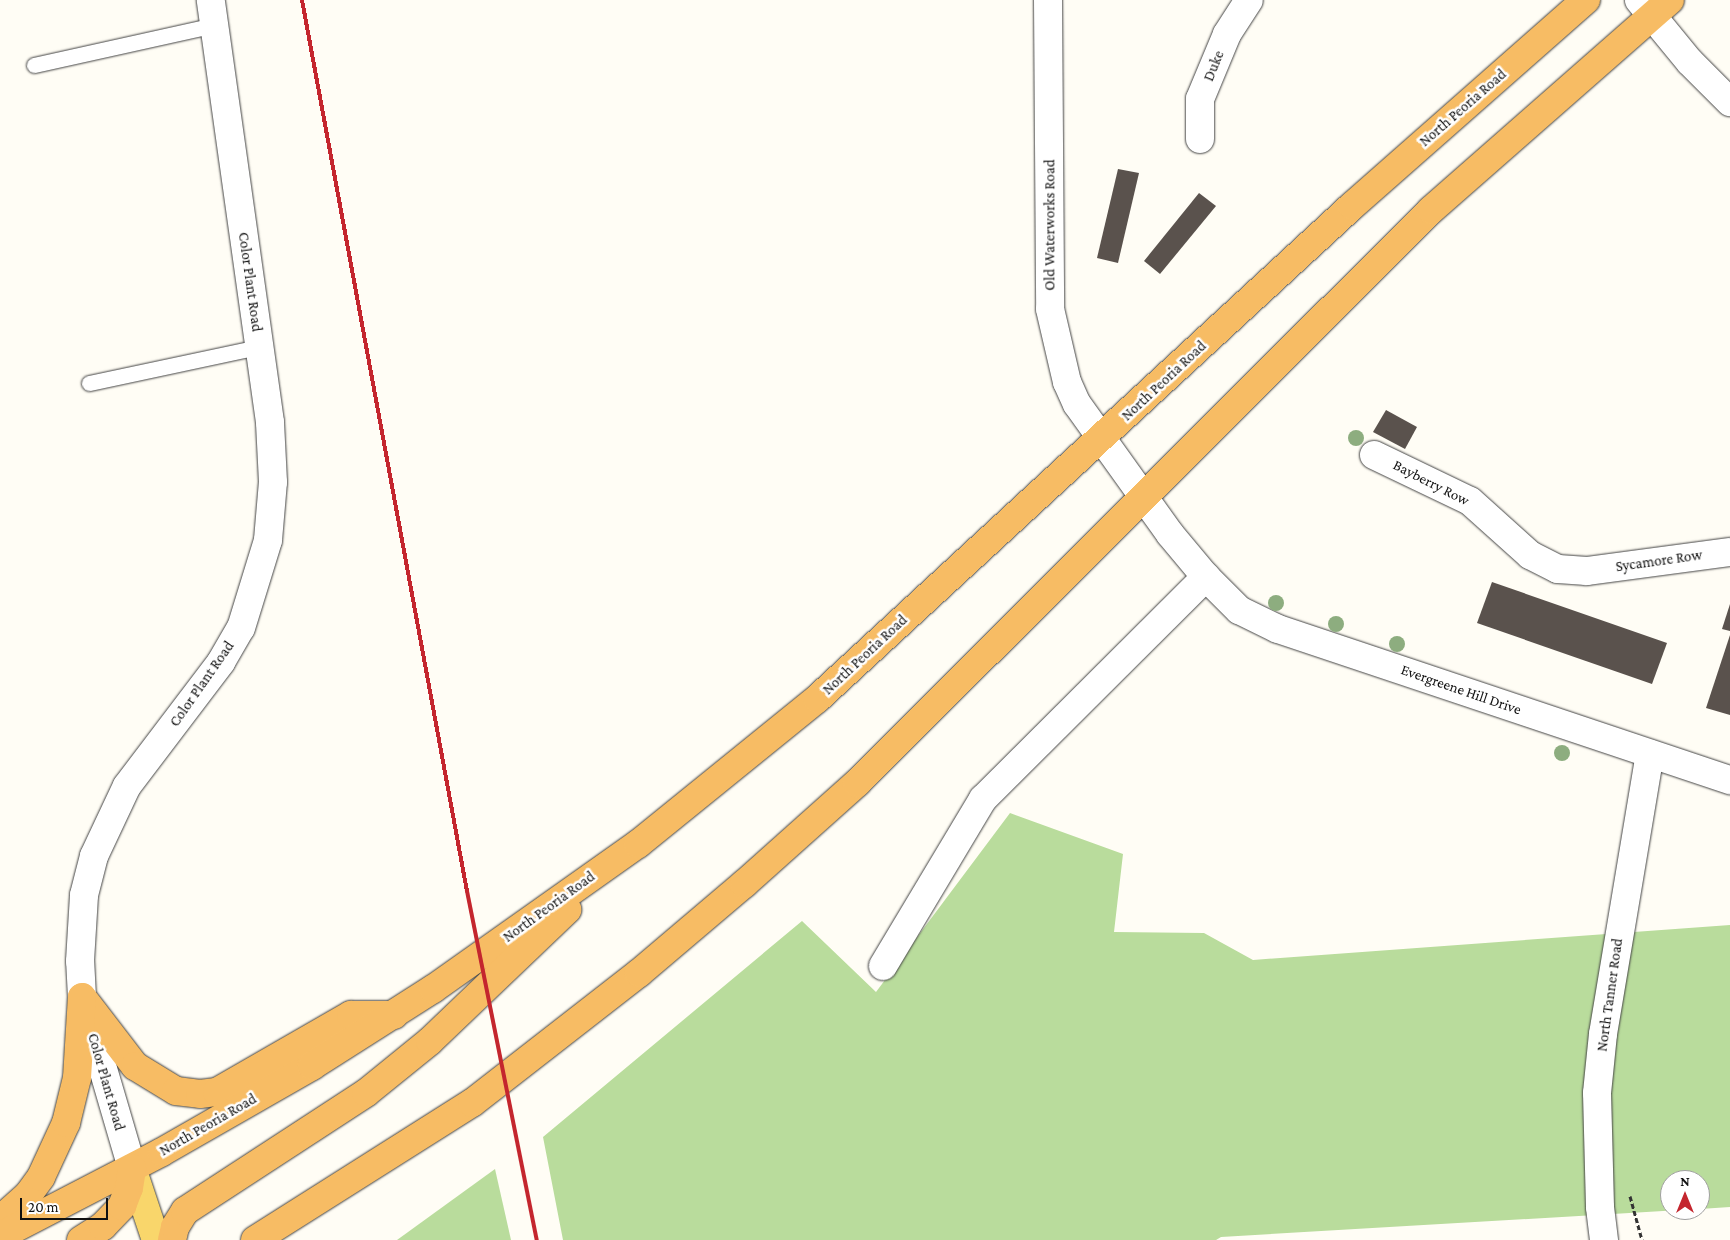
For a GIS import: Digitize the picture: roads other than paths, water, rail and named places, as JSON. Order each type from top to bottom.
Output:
[{"type":"highway","name":"North Peoria Road","points":[[0,1236],[132,1168],[394,1016],[638,844],[817,699],[1103,438],[1352,206],[1586,0]]},
{"type":"highway","points":[[255,1240],[308,1209],[472,1103],[639,972],[744,884],[857,782],[1430,210],[1654,5]]},
{"type":"highway","points":[[172,1240],[175,1227],[193,1205],[331,1117],[430,1040],[638,844]]},
{"type":"highway","points":[[82,997],[135,1066],[176,1091],[200,1094],[218,1092],[351,1016],[394,1016]]},
{"type":"highway","points":[[0,1220],[28,1195],[41,1176],[66,1123],[77,1078],[82,997]]},
{"type":"highway","points":[[81,1240],[103,1226],[122,1206],[129,1188],[132,1168]]},
{"type":"highway","points":[[282,1240],[308,1209]]},
{"type":"main road","points":[[132,1168],[156,1240]]},
{"type":"street","name":"Old Waterworks Road","points":[[1048,0],[1050,309],[1067,382],[1077,404],[1103,438]]},
{"type":"street","name":"Duke","points":[[1200,139],[1200,99],[1227,34],[1249,0]]},
{"type":"street","points":[[1654,5],[1690,62],[1730,102]]},
{"type":"street","name":"Color Plant Road","points":[[132,1168],[82,997],[80,936],[84,895],[105,829],[127,786],[221,662],[241,628],[268,540],[273,482],[270,422],[213,13]]},
{"type":"street","points":[[1103,438],[1143,495]]},
{"type":"street","name":"Bayberry Row","points":[[1374,454],[1470,501],[1530,555],[1558,569],[1587,571]]},
{"type":"street","name":"Evergreene Hill Drive","points":[[1143,495],[1170,534],[1206,577],[1239,610],[1278,629],[1730,780]]},
{"type":"street","name":"Sycamore Row","points":[[1587,571],[1730,552]]},
{"type":"street","points":[[883,966],[983,799],[1206,577]]},
{"type":"street","name":"North Tanner Road","points":[[1605,1240],[1600,1207],[1599,1073],[1650,754]]},
{"type":"lane","points":[[34,65],[213,13]]},
{"type":"lane","points":[[89,383],[260,348]]},
{"type":"railway","points":[[302,0],[467,891],[537,1240]]}]
